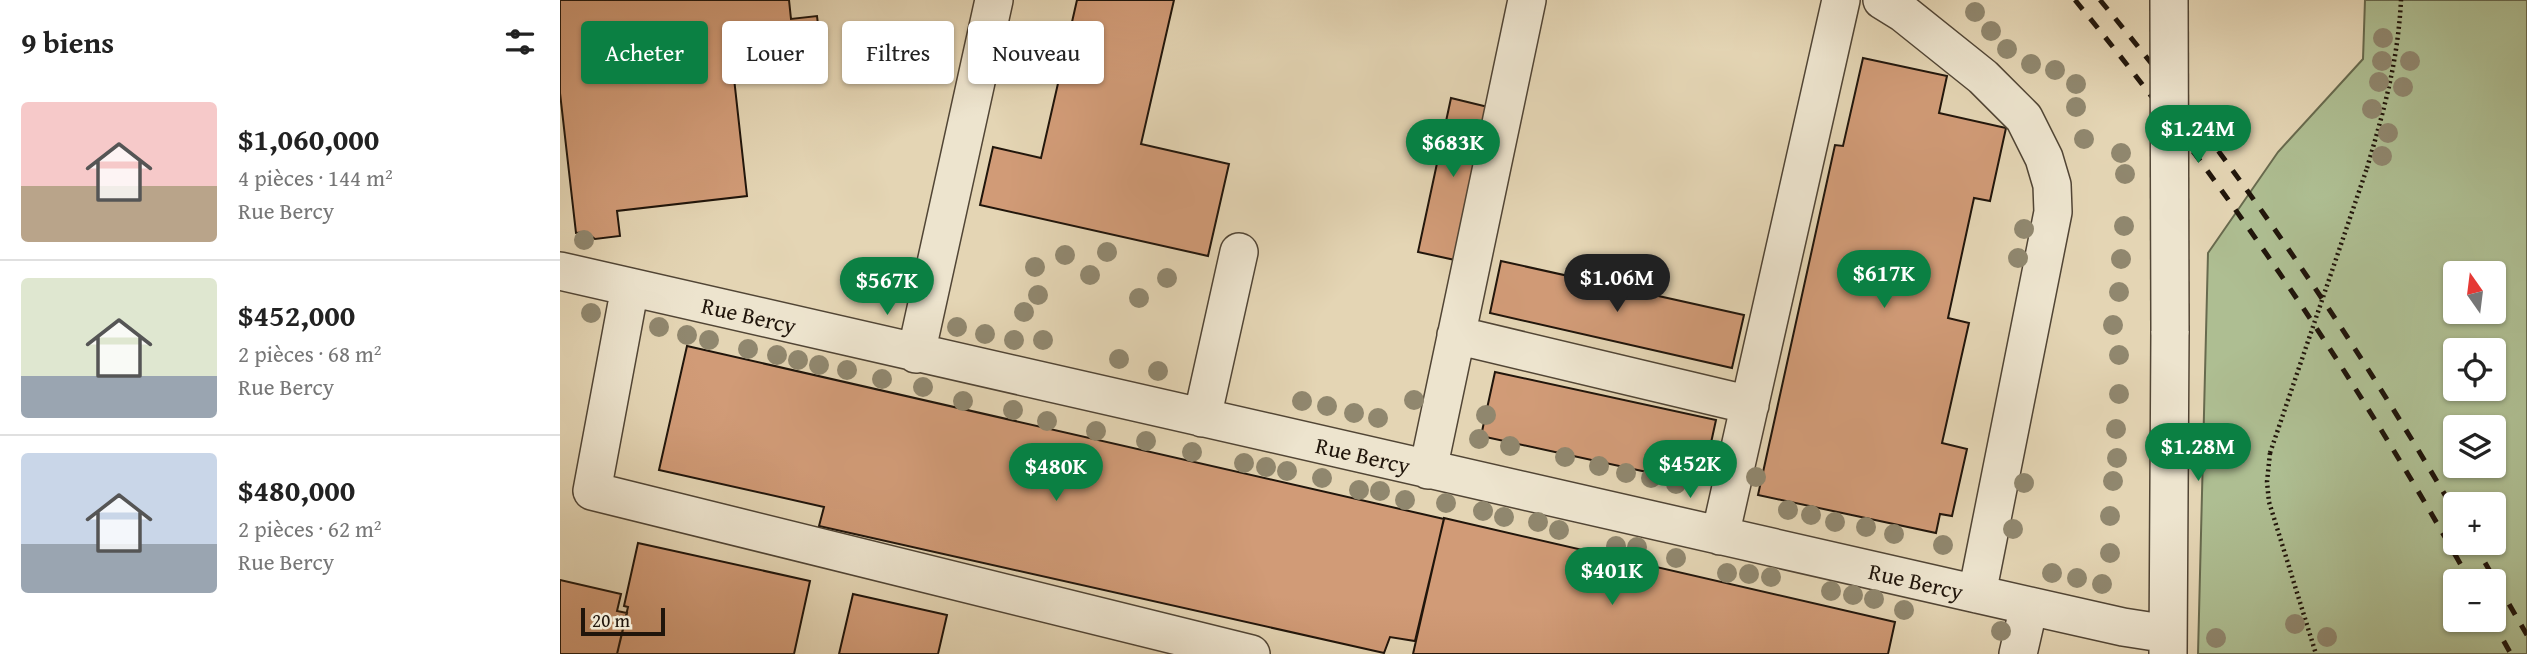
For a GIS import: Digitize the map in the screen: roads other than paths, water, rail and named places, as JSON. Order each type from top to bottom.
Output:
[{"type":"street","points":[[916,354],[994,0]]},
{"type":"street","points":[[1428,470],[1527,0]]},
{"type":"street","points":[[1720,536],[1841,0]]},
{"type":"street","points":[[1882,0],[1903,13],[1983,77],[2024,118],[2044,158],[2052,186],[2053,212],[1977,594]]},
{"type":"street","points":[[2168,644],[2169,0]]},
{"type":"street","points":[[1202,418],[1239,252]]},
{"type":"street","name":"Rue Bercy","points":[[560,271],[2123,627],[2168,644]]},
{"type":"street","points":[[630,287],[592,491],[1251,654]]},
{"type":"street","points":[[1456,335],[1750,405]]},
{"type":"street","points":[[2018,654],[2029,606]]},
{"type":"railway","points":[[2075,0],[2184,139],[2285,282],[2380,428],[2463,569]]},
{"type":"railway","points":[[2100,0],[2197,122],[2288,248],[2374,379],[2443,492]]},
{"type":"railway","points":[[2481,555],[2527,635]]},
{"type":"railway","points":[[2499,632],[2511,654]]}]
